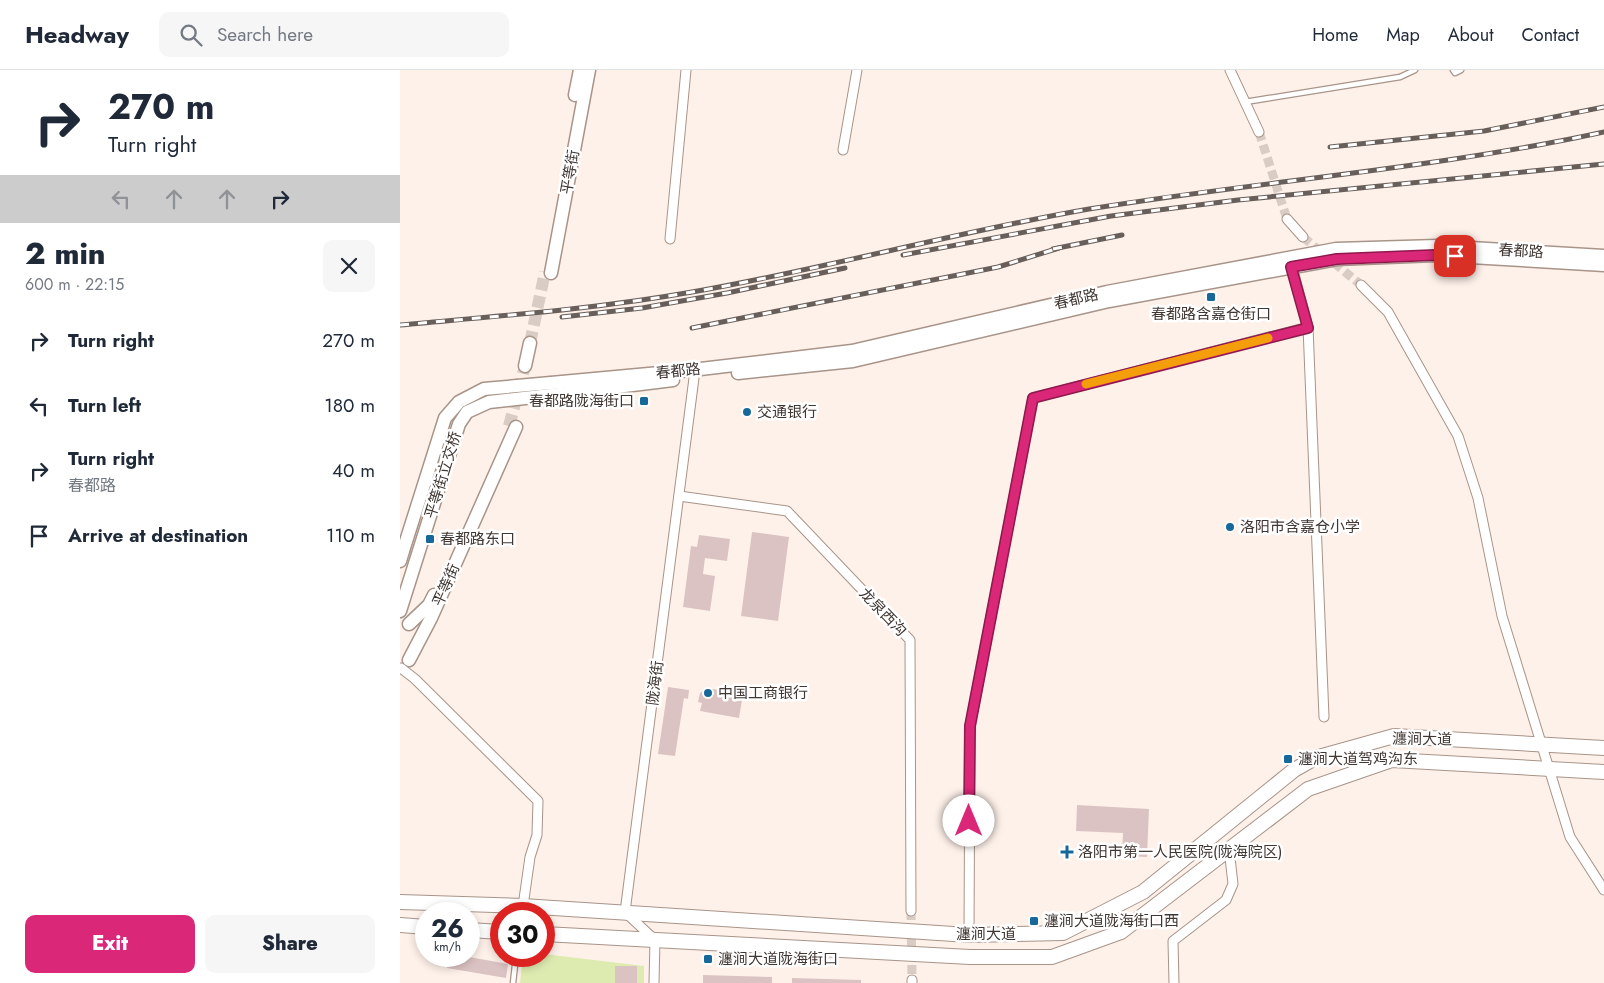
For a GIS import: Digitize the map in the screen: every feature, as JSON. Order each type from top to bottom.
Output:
[{"type":"main road","name":"平等街","points":[[580,70],[548,272],[589,70]]},
{"type":"main road","name":"春都路","points":[[551,389],[853,360],[1109,301],[1291,263],[1336,250],[1436,246],[1604,256]]},
{"type":"main road","name":"春都路","points":[[1291,263],[1436,255],[1604,265]]},
{"type":"main road","points":[[528,367],[533,343]]},
{"type":"main road","name":"平等街立交桥","points":[[400,561],[445,418],[458,402],[484,389],[551,389]]},
{"type":"main road","name":"平等街立交桥","points":[[400,610],[459,424],[467,412],[489,402],[551,389]]},
{"type":"main road","name":"平等街","points":[[403,666],[431,618],[513,427],[429,606],[405,620]]},
{"type":"main road","points":[[403,666],[413,650],[414,636],[405,620]]},
{"type":"main road","name":"瀍涧大道","points":[[555,908],[969,935],[1063,933],[1143,892],[1294,770],[1315,758],[1394,736],[1604,748]]},
{"type":"main road","name":"瀍涧大道","points":[[555,935],[970,957],[1052,957],[1121,932],[1308,789],[1392,760],[1604,772]]},
{"type":"main road","name":"瀍涧大道","points":[[400,902],[490,905]]},
{"type":"main road","points":[[400,925],[415,926]]},
{"type":"street","points":[[670,239],[686,70]]},
{"type":"street","points":[[843,150],[857,70]]},
{"type":"street","points":[[1230,70],[1259,132]]},
{"type":"street","points":[[1287,219],[1303,237]]},
{"type":"street","points":[[1291,263],[1308,328],[1324,718]]},
{"type":"street","points":[[1361,285],[1388,312],[1458,436],[1478,498],[1502,616],[1570,837],[1604,890]]},
{"type":"street","points":[[969,935],[970,726],[1033,398],[1308,328]]},
{"type":"street","name":"陇海街","points":[[625,912],[693,374]]},
{"type":"street","name":"龙泉西沟","points":[[679,496],[787,511],[910,640],[911,911]]},
{"type":"street","points":[[403,666],[538,801],[537,835],[530,857],[524,902]]},
{"type":"street","points":[[1174,983],[1173,941],[1226,900],[1233,884],[1229,849]]},
{"type":"street","points":[[625,912],[655,940],[654,983]]},
{"type":"lane","points":[[1245,102],[1400,77],[1415,70]]},
{"type":"lane","points":[[1453,70],[1455,73],[1461,70]]},
{"type":"lane","points":[[513,983],[515,967]]},
{"type":"green space","points":[[555,955],[644,966],[644,983],[520,983],[522,967],[555,967]]},
{"type":"building","points":[[752,532],[789,537],[778,621],[741,616]]},
{"type":"building","points":[[699,535],[730,539],[727,561],[705,558],[703,574],[715,576],[710,611],[683,607],[691,546],[697,547]]},
{"type":"building","points":[[668,687],[689,690],[688,699],[684,698],[675,756],[658,754]]},
{"type":"building","points":[[707,688],[743,694],[739,718],[700,711],[702,703],[698,702],[700,693]]},
{"type":"building","points":[[1077,805],[1149,809],[1147,857],[1122,856],[1123,833],[1076,831]]},
{"type":"building","points":[[480,959],[490,961],[490,967],[508,967],[506,978],[447,968],[480,967]]},
{"type":"building","points":[[615,966],[637,966],[637,983],[615,983]]},
{"type":"building","points":[[703,975],[772,977],[772,983],[703,983]]},
{"type":"building","points":[[792,978],[861,980],[861,983],[792,983]]},
{"type":"tunnel","points":[[1259,132],[1287,219]]},
{"type":"tunnel","points":[[1303,237],[1361,285]]},
{"type":"tunnel","points":[[530,343],[545,272]]},
{"type":"tunnel","points":[[509,426],[525,366]]},
{"type":"tunnel","points":[[911,911],[912,980]]},
{"type":"railway","points":[[1330,147],[1484,131],[1604,107]]},
{"type":"railway","points":[[400,325],[547,312],[656,298],[791,273],[990,228],[1089,209],[1476,156],[1604,132]]},
{"type":"railway","points":[[903,255],[1111,216],[1238,200],[1604,164]]},
{"type":"railway","points":[[1053,249],[1122,235]]},
{"type":"railway","points":[[692,328],[998,267],[1059,248]]},
{"type":"railway","points":[[562,317],[642,308],[727,293],[845,268]]},
{"type":"slow traffic","points":[[1086,384],[1268,338]]},
{"type":"place","name":"春都路含嘉仓街口","points":[[1211,297]]},
{"type":"place","name":"春都路陇海街口","points":[[644,401]]},
{"type":"place","name":"交通银行","points":[[747,412]]},
{"type":"place","name":"洛阳市含嘉仓小学","points":[[1230,527]]},
{"type":"place","name":"春都路东口","points":[[430,539]]},
{"type":"place","name":"中国工商银行","points":[[708,693]]},
{"type":"place","name":"瀍涧大道驾鸡沟东","points":[[1288,759]]},
{"type":"place","name":"洛阳市第一人民医院(陇海院区)","points":[[1067,852]]},
{"type":"place","name":"瀍涧大道陇海街口西","points":[[1034,921]]},
{"type":"place","name":"瀍涧大道陇海街口","points":[[708,959]]},
{"type":"route","points":[[969,821],[970,726],[1033,398],[1308,328],[1291,267],[1337,259],[1455,256]]}]
